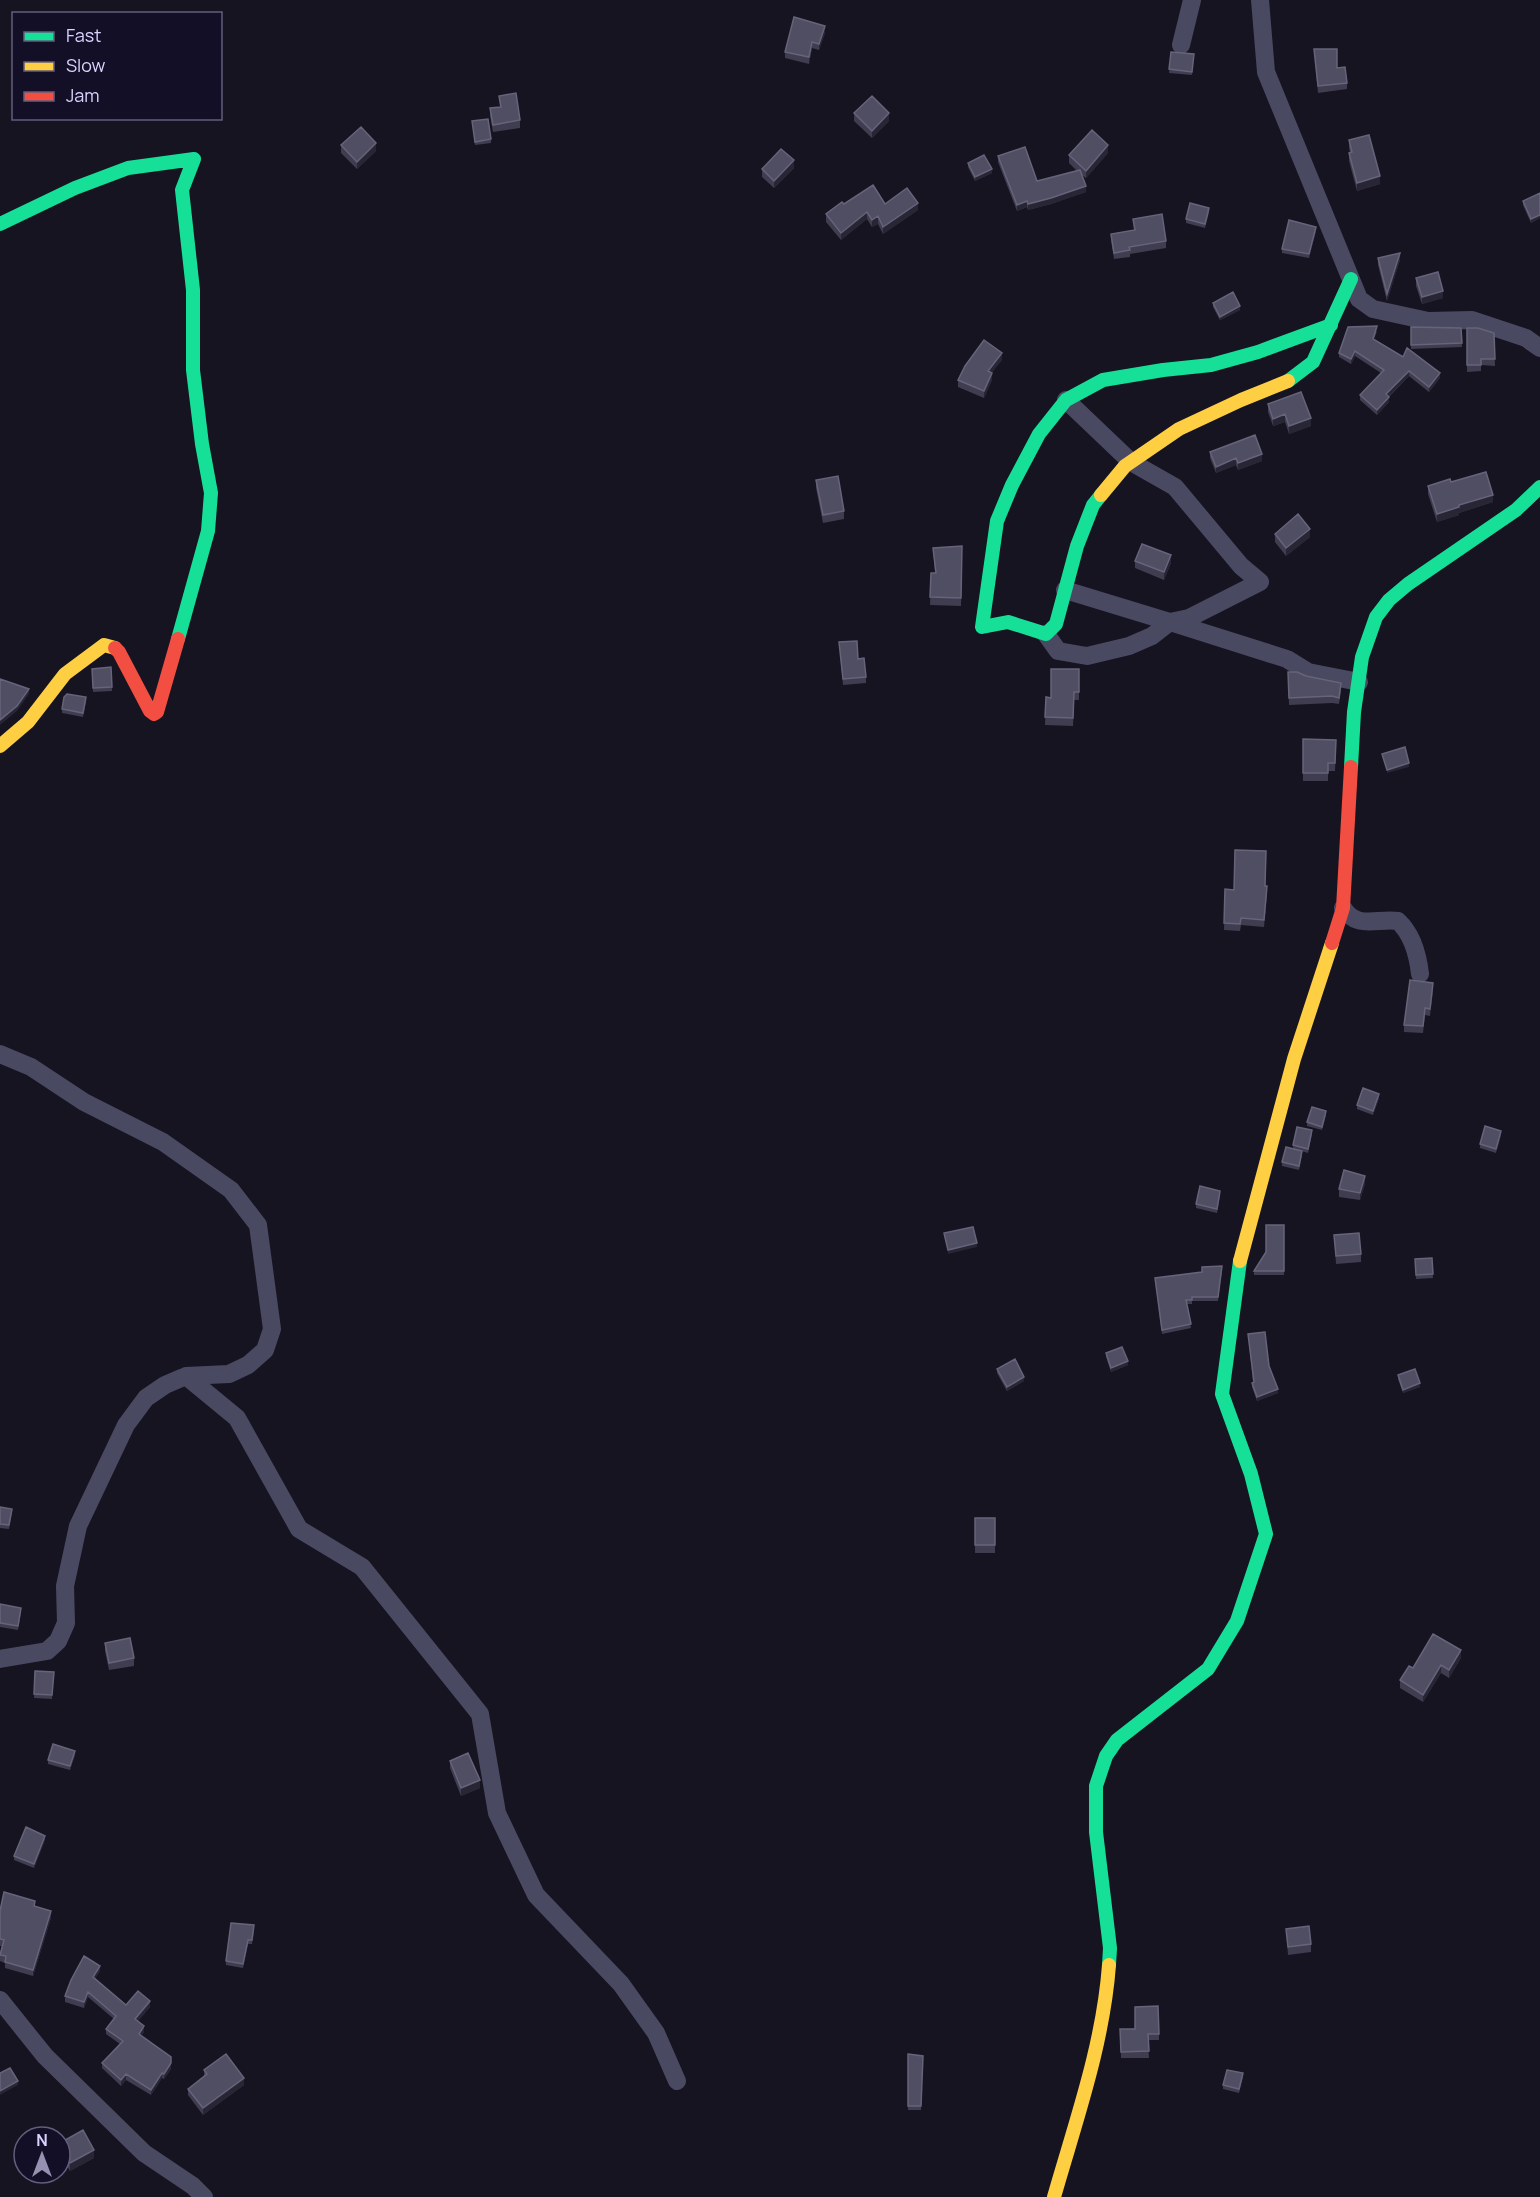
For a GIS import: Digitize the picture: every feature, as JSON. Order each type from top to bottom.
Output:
[{"type":"street","points":[[1181,45],[1192,0]]},
{"type":"street","points":[[1260,0],[1266,72],[1316,199],[1359,299],[1373,309],[1428,321],[1472,320],[1526,338],[1540,348]]},
{"type":"street","points":[[0,224],[75,188],[128,168],[194,159],[182,190],[193,290],[193,370],[202,444],[211,493],[208,531],[157,712],[154,714],[150,711],[119,652],[113,647],[104,645],[66,674],[28,722],[0,746]]},
{"type":"street","points":[[1046,634],[1056,624],[1077,546],[1093,505],[1125,466],[1179,429],[1241,400],[1286,383],[1313,362],[1352,279]]},
{"type":"street","points":[[1066,400],[1131,462],[1175,487],[1241,566],[1260,582],[1189,618],[1170,621],[1152,636],[1129,646],[1087,656],[1058,651],[1046,634],[1008,622],[982,627],[997,521],[1011,485],[1039,434],[1066,400],[1103,380],[1211,365],[1258,352],[1331,325]]},
{"type":"street","points":[[1054,2197],[1098,2044],[1106,2004],[1110,1947],[1096,1832],[1096,1786],[1106,1756],[1117,1740],[1208,1669],[1238,1621],[1266,1534],[1251,1474],[1222,1394],[1238,1268],[1294,1059],[1343,908],[1354,712],[1362,657],[1376,617],[1389,600],[1408,584],[1516,510],[1540,487]]},
{"type":"street","points":[[1065,590],[1287,659],[1308,672],[1359,682]]},
{"type":"street","points":[[1343,908],[1348,917],[1356,921],[1398,921],[1406,928],[1411,939],[1420,974]]},
{"type":"street","points":[[0,1054],[31,1067],[84,1102],[163,1142],[231,1190],[258,1225],[272,1329],[265,1350],[248,1365],[229,1374],[186,1376],[165,1385],[146,1398],[126,1425],[78,1526],[66,1586],[66,1623],[58,1641],[47,1651],[0,1659]]},
{"type":"street","points":[[186,1376],[237,1418],[299,1529],[362,1568],[480,1714],[497,1812],[536,1895],[621,1984],[656,2033],[677,2081]]},
{"type":"street","points":[[0,2000],[45,2056],[144,2153],[193,2186],[204,2197]]},
{"type":"building","points":[[794,17],[825,26],[819,44],[812,42],[809,57],[785,52]]},
{"type":"building","points":[[1314,49],[1337,49],[1337,68],[1345,67],[1347,83],[1318,86]]},
{"type":"building","points":[[1171,52],[1194,54],[1192,72],[1169,69]]},
{"type":"building","points":[[516,93],[520,120],[493,125],[490,108],[501,107],[499,96]]},
{"type":"building","points":[[872,96],[889,113],[872,131],[854,113]]},
{"type":"building","points":[[488,119],[491,139],[475,142],[472,121]]},
{"type":"building","points":[[361,127],[376,143],[357,162],[341,145]]},
{"type":"building","points":[[1092,130],[1108,145],[1086,171],[1069,155]]},
{"type":"building","points":[[1369,135],[1380,176],[1357,183],[1349,153],[1352,152],[1349,140]]},
{"type":"building","points":[[1025,147],[1037,181],[1080,170],[1086,186],[1051,198],[1028,204],[1027,201],[1017,205],[998,156]]},
{"type":"building","points":[[781,149],[794,160],[774,181],[762,169]]},
{"type":"building","points":[[984,155],[992,169],[975,177],[968,163]]},
{"type":"building","points":[[873,185],[885,204],[907,188],[918,203],[883,227],[878,216],[872,220],[867,212],[841,233],[826,214],[842,202],[844,204]]},
{"type":"building","points":[[1540,193],[1540,215],[1531,219],[1523,201]]},
{"type":"building","points":[[1190,203],[1209,208],[1205,224],[1186,219]]},
{"type":"building","points":[[1162,214],[1166,241],[1129,247],[1130,250],[1114,253],[1111,234],[1135,230],[1133,219]]},
{"type":"building","points":[[1289,220],[1316,227],[1309,254],[1282,249]]},
{"type":"building","points":[[1400,253],[1387,294],[1378,258]]},
{"type":"building","points":[[1438,272],[1443,291],[1422,297],[1416,278]]},
{"type":"building","points":[[1233,292],[1240,306],[1220,317],[1213,303]]},
{"type":"building","points":[[1377,326],[1373,339],[1403,357],[1407,348],[1440,373],[1429,387],[1409,371],[1386,394],[1389,397],[1377,410],[1360,395],[1384,370],[1355,351],[1351,359],[1339,353],[1348,327]]},
{"type":"building","points":[[1411,327],[1461,328],[1462,343],[1411,345]]},
{"type":"building","points":[[1467,328],[1478,328],[1494,333],[1495,359],[1481,359],[1481,365],[1467,365]]},
{"type":"building","points":[[984,340],[1002,353],[988,371],[992,373],[984,391],[958,380]]},
{"type":"building","points":[[1301,392],[1311,418],[1289,426],[1285,414],[1273,419],[1268,404]]},
{"type":"building","points":[[1255,435],[1262,454],[1238,463],[1236,458],[1216,467],[1210,452]]},
{"type":"building","points":[[1486,472],[1493,495],[1437,514],[1428,486]]},
{"type":"building","points":[[838,476],[844,511],[823,515],[816,480]]},
{"type":"building","points":[[1298,514],[1310,529],[1286,548],[1275,534]]},
{"type":"building","points":[[1142,544],[1171,555],[1164,572],[1135,561]]},
{"type":"building","points":[[962,546],[961,598],[930,597],[931,573],[936,573],[933,548]]},
{"type":"building","points":[[857,641],[858,659],[864,658],[866,677],[843,679],[839,642]]},
{"type":"building","points":[[111,667],[112,687],[93,688],[92,669]]},
{"type":"building","points":[[1051,669],[1079,669],[1079,692],[1074,692],[1073,718],[1045,717],[1046,697],[1051,698]]},
{"type":"building","points":[[1288,672],[1297,672],[1341,683],[1339,698],[1332,696],[1289,698]]},
{"type":"building","points":[[0,679],[29,689],[17,706],[0,720]]},
{"type":"building","points":[[67,694],[86,697],[83,713],[62,709],[64,697]]},
{"type":"building","points":[[1303,739],[1336,740],[1335,763],[1328,763],[1328,773],[1303,773]]},
{"type":"building","points":[[1405,747],[1409,763],[1387,770],[1382,754]]},
{"type":"building","points":[[1235,850],[1266,851],[1265,886],[1267,886],[1264,920],[1241,918],[1240,924],[1224,923],[1225,889],[1234,890]]},
{"type":"building","points":[[1410,980],[1433,983],[1430,1009],[1425,1008],[1423,1026],[1404,1025]]},
{"type":"building","points":[[1363,1088],[1379,1094],[1373,1111],[1357,1105]]},
{"type":"building","points":[[1312,1107],[1326,1111],[1322,1127],[1307,1122]]},
{"type":"building","points":[[1485,1126],[1501,1131],[1496,1149],[1480,1144]]},
{"type":"building","points":[[1297,1127],[1312,1130],[1308,1149],[1293,1145]]},
{"type":"building","points":[[1286,1147],[1302,1151],[1299,1166],[1282,1162]]},
{"type":"building","points":[[1344,1170],[1365,1176],[1360,1193],[1339,1189]]},
{"type":"building","points":[[1200,1186],[1220,1191],[1217,1209],[1196,1204]]},
{"type":"building","points":[[1266,1225],[1284,1225],[1284,1271],[1254,1271],[1266,1252]]},
{"type":"building","points":[[973,1227],[977,1243],[948,1250],[944,1233]]},
{"type":"building","points":[[1359,1233],[1361,1254],[1336,1256],[1334,1235]]},
{"type":"building","points":[[1432,1258],[1433,1274],[1416,1275],[1415,1259]]},
{"type":"building","points":[[1222,1266],[1218,1297],[1192,1297],[1192,1300],[1186,1300],[1191,1324],[1162,1330],[1155,1278],[1202,1272],[1202,1267]]},
{"type":"building","points":[[1265,1332],[1269,1366],[1278,1389],[1257,1397],[1252,1383],[1254,1382],[1248,1334]]},
{"type":"building","points":[[1122,1347],[1128,1361],[1111,1368],[1106,1353]]},
{"type":"building","points":[[1015,1359],[1024,1377],[1007,1387],[997,1369]]},
{"type":"building","points":[[1415,1369],[1420,1383],[1403,1390],[1398,1375]]},
{"type":"building","points":[[0,1507],[12,1509],[9,1525],[0,1524]]},
{"type":"building","points":[[975,1518],[995,1518],[995,1545],[975,1545]]},
{"type":"building","points":[[0,1604],[21,1608],[18,1626],[0,1623]]},
{"type":"building","points":[[1433,1634],[1461,1650],[1449,1670],[1441,1665],[1423,1695],[1400,1680],[1409,1666],[1413,1668]]},
{"type":"building","points":[[130,1638],[134,1658],[109,1663],[105,1643]]},
{"type":"building","points":[[35,1671],[54,1672],[52,1695],[34,1694]]},
{"type":"building","points":[[53,1744],[75,1751],[70,1766],[48,1760]]},
{"type":"building","points":[[468,1753],[480,1780],[461,1788],[450,1761]]},
{"type":"building","points":[[26,1827],[45,1836],[34,1864],[14,1856]]},
{"type":"building","points":[[4,1892],[35,1901],[34,1906],[51,1911],[33,1970],[5,1962],[6,1956],[0,1955],[4,1940],[0,1939],[0,1911]]},
{"type":"building","points":[[231,1923],[254,1925],[252,1940],[248,1940],[243,1964],[226,1961]]},
{"type":"building","points":[[1309,1926],[1311,1944],[1288,1947],[1286,1929]]},
{"type":"building","points":[[84,1956],[100,1966],[93,1977],[126,2005],[138,1991],[150,2001],[135,2019],[144,2026],[139,2034],[171,2057],[171,2063],[151,2090],[126,2074],[121,2080],[102,2063],[123,2041],[106,2029],[116,2016],[88,1992],[84,2002],[65,1996]]},
{"type":"building","points":[[1158,2006],[1159,2034],[1148,2034],[1149,2051],[1121,2052],[1120,2029],[1135,2029],[1135,2007]]},
{"type":"building","points":[[226,2054],[244,2078],[203,2108],[188,2089],[207,2074],[204,2070]]},
{"type":"building","points":[[908,2054],[923,2056],[921,2106],[908,2106]]},
{"type":"building","points":[[10,2068],[18,2081],[0,2091],[0,2073]]},
{"type":"building","points":[[1227,2070],[1243,2073],[1239,2089],[1223,2085]]},
{"type":"building","points":[[83,2130],[94,2150],[72,2162],[72,2136]]},
{"type":"traffic: fast","points":[[0,224],[75,188],[128,168],[194,159],[182,190],[193,290],[193,370],[202,444],[211,493],[208,531],[178,639]]},
{"type":"traffic: fast","points":[[1288,381],[1313,362],[1351,279]]},
{"type":"traffic: fast","points":[[1101,495],[1093,505],[1077,546],[1056,624],[1046,634],[1008,622],[982,627],[997,521],[1012,485],[1039,434],[1066,400],[1103,380],[1211,365],[1258,352],[1331,325]]},
{"type":"traffic: fast","points":[[1351,767],[1354,712],[1362,657],[1376,617],[1389,600],[1408,584],[1516,510],[1540,487]]},
{"type":"traffic: fast","points":[[1109,1965],[1110,1948],[1096,1832],[1096,1786],[1106,1756],[1117,1740],[1208,1669],[1237,1621],[1266,1534],[1251,1474],[1222,1394],[1240,1261]]},
{"type":"traffic: slow","points":[[1101,495],[1125,466],[1179,429],[1288,381]]},
{"type":"traffic: slow","points":[[0,746],[28,722],[65,674],[104,645],[115,648]]},
{"type":"traffic: slow","points":[[1240,1261],[1294,1059],[1332,943]]},
{"type":"traffic: slow","points":[[1054,2197],[1095,2053],[1109,1965]]},
{"type":"traffic: jam","points":[[115,648],[150,711],[154,714],[157,712],[178,639]]},
{"type":"traffic: jam","points":[[1332,943],[1343,908],[1351,767]]}]
